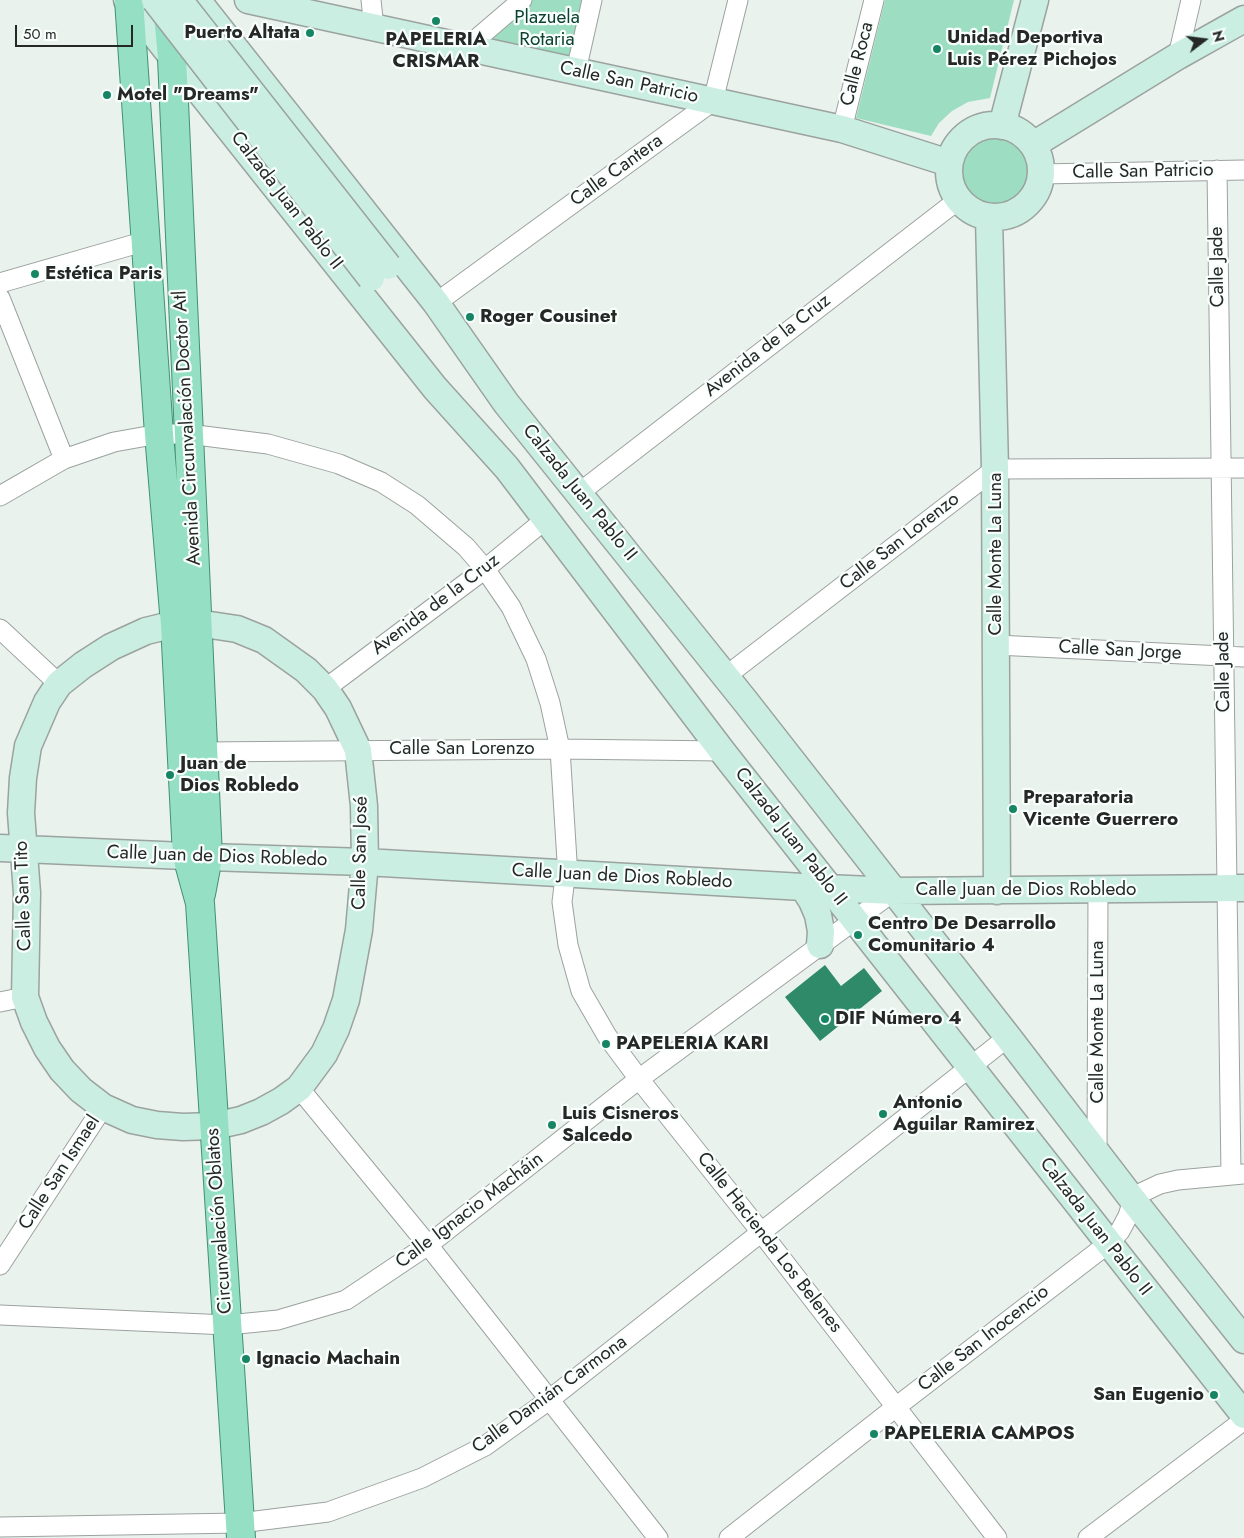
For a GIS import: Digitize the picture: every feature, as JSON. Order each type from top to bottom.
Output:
[{"type":"main road","name":"Avenida Circunvalación Doctor Atl","points":[[166,0],[172,58],[188,434],[186,624],[197,856]]},
{"type":"main road","name":"Avenida Circunvalación Doctor Atl","points":[[135,1],[146,241],[160,434],[203,752],[197,856]]},
{"type":"main road","name":"Circunvalación Oblatos","points":[[197,856],[240,1530]]},
{"type":"street","name":"Calzada Juan Pablo II","points":[[179,0],[380,272],[482,425],[507,468]]},
{"type":"street","name":"Calzada Juan Pablo II","points":[[197,0],[436,303],[506,403],[726,676],[1244,1340]]},
{"type":"street","name":"Calle San Patricio","points":[[248,0],[842,129],[949,163]]},
{"type":"street","points":[[371,0],[374,28]]},
{"type":"street","points":[[466,48],[522,0]]},
{"type":"street","points":[[576,71],[592,0]]},
{"type":"street","points":[[713,102],[738,0]]},
{"type":"street","name":"Calle Roca","points":[[842,129],[874,0]]},
{"type":"street","points":[[1002,126],[1035,0]]},
{"type":"street","points":[[1178,56],[1192,0]]},
{"type":"street","name":"Calzada Juan Pablo II","points":[[135,1],[172,58],[435,388],[507,468],[722,750],[1244,1415]]},
{"type":"street","name":"Calzada Juan Pablo II","points":[[135,1],[380,272],[506,403]]},
{"type":"street","points":[[1033,145],[1178,56],[1244,19]]},
{"type":"street","points":[[205,99],[206,88],[218,71],[232,65],[248,67]]},
{"type":"street","name":"Calle Cantera","points":[[436,303],[713,102]]},
{"type":"street","points":[[988,125],[1002,126],[1014,129],[1025,136],[1033,145],[1039,159],[1041,174],[1038,189],[1030,202],[1018,212],[1004,217],[989,217],[977,214],[958,200],[949,176],[949,163],[954,149],[968,134],[988,125]]},
{"type":"street","name":"Calle Jade","points":[[1217,170],[1224,656],[1235,888],[1237,1174]]},
{"type":"street","name":"Calle San Patricio","points":[[1041,174],[1244,170]]},
{"type":"street","name":"Avenida de la Cruz","points":[[578,493],[958,200]]},
{"type":"street","name":"Calle Monte La Luna","points":[[989,217],[995,469],[997,891]]},
{"type":"street","points":[[0,283],[146,241]]},
{"type":"street","points":[[0,298],[64,459]]},
{"type":"street","name":"Calle Hacienda Los Belenes","points":[[0,496],[64,459],[114,442],[160,434],[188,434],[268,444],[339,464],[381,482],[417,505],[466,546],[485,569],[511,607],[536,659],[550,703],[560,749],[567,861],[562,902],[568,945],[581,991],[607,1036],[639,1079],[761,1232],[997,1538]]},
{"type":"street","points":[[995,469],[1244,468]]},
{"type":"street","name":"Calle San Lorenzo","points":[[726,676],[995,469]]},
{"type":"street","name":"Avenida de la Cruz","points":[[325,689],[485,569],[546,519]]},
{"type":"street","name":"Calle San Tito","points":[[186,624],[146,631],[111,646],[59,684],[47,702],[28,746],[20,813],[11,848],[27,893],[25,997],[34,1022],[47,1048],[62,1070],[81,1090],[103,1106],[132,1120],[157,1125],[183,1127],[214,1126]]},
{"type":"street","name":"Calle San José","points":[[186,624],[237,630],[264,640],[306,670],[325,689],[341,715],[358,750],[364,806],[364,862],[359,930],[346,1000],[336,1029],[324,1054],[299,1088],[261,1112],[241,1120],[214,1126]]},
{"type":"street","points":[[0,629],[59,684]]},
{"type":"street","name":"Calle San Jorge","points":[[996,645],[1244,657]]},
{"type":"street","name":"Calle San Lorenzo","points":[[203,752],[560,749],[722,750]]},
{"type":"street","name":"Calle Juan de Dios Robledo","points":[[11,848],[364,862],[894,891],[1235,888]]},
{"type":"street","points":[[803,887],[812,900],[818,915],[821,931],[820,945]]},
{"type":"street","name":"Calle Monte La Luna","points":[[1098,890],[1098,1154]]},
{"type":"street","name":"Calle Ignacio Macháin","points":[[0,1315],[228,1325],[278,1320],[346,1300],[428,1245],[639,1079],[894,891]]},
{"type":"street","points":[[0,1002],[25,997]]},
{"type":"street","name":"Calle Damián Carmona","points":[[0,1527],[240,1530],[328,1512],[422,1478],[485,1446],[549,1400],[1008,1037]]},
{"type":"street","points":[[299,1088],[428,1245],[658,1538]]},
{"type":"street","name":"Calle San Ismael","points":[[0,1265],[103,1106]]},
{"type":"street","points":[[1133,1200],[1143,1192],[1160,1184],[1178,1180],[1237,1174]]},
{"type":"street","name":"Calle San Inocencio","points":[[729,1538],[1108,1243],[1120,1230],[1128,1216],[1133,1200]]},
{"type":"street","points":[[1088,1538],[1244,1420]]},
{"type":"green space","name":"Plazuela Rotaria","points":[[533,0],[583,0],[569,62],[485,43]]},
{"type":"green space","name":"Unidad Deportiva Luis Pérez Pichojos","points":[[885,0],[1014,0],[990,98],[968,102],[952,111],[939,123],[931,136],[856,118]]},
{"type":"green space","points":[[1000,136],[1013,142],[1022,151],[1026,157],[1028,171],[1026,185],[1018,196],[1007,204],[986,206],[979,204],[968,196],[960,185],[958,164],[960,157],[968,146],[979,138]]},
{"type":"building","name":"DIF Número 4","points":[[825,965],[841,986],[864,968],[882,991],[820,1041],[785,997]]},
{"type":"place","name":"PAPELERIA CRISMAR","points":[[436,21]]},
{"type":"place","name":"Puerto Altata","points":[[310,33]]},
{"type":"place","name":"Unidad Deportiva Luis Pérez Pichojos","points":[[937,49]]},
{"type":"place","name":"Motel \"Dreams\"","points":[[107,95]]},
{"type":"place","name":"Estética Paris","points":[[35,274]]},
{"type":"place","name":"Roger Cousinet","points":[[470,317]]},
{"type":"place","name":"Juan de Dios Robledo","points":[[170,775]]},
{"type":"place","name":"Preparatoria Vicente Guerrero","points":[[1013,809]]},
{"type":"place","name":"Centro De Desarrollo Comunitario 4","points":[[858,935]]},
{"type":"place","name":"DIF Número 4","points":[[825,1019]]},
{"type":"place","name":"PAPELERIA KARI","points":[[606,1044]]},
{"type":"place","name":"Antonio Aguilar Ramirez","points":[[883,1114]]},
{"type":"place","name":"Luis Cisneros Salcedo","points":[[552,1125]]},
{"type":"place","name":"Ignacio Machain","points":[[246,1359]]},
{"type":"place","name":"San Eugenio","points":[[1214,1395]]},
{"type":"place","name":"PAPELERIA CAMPOS","points":[[874,1434]]}]
